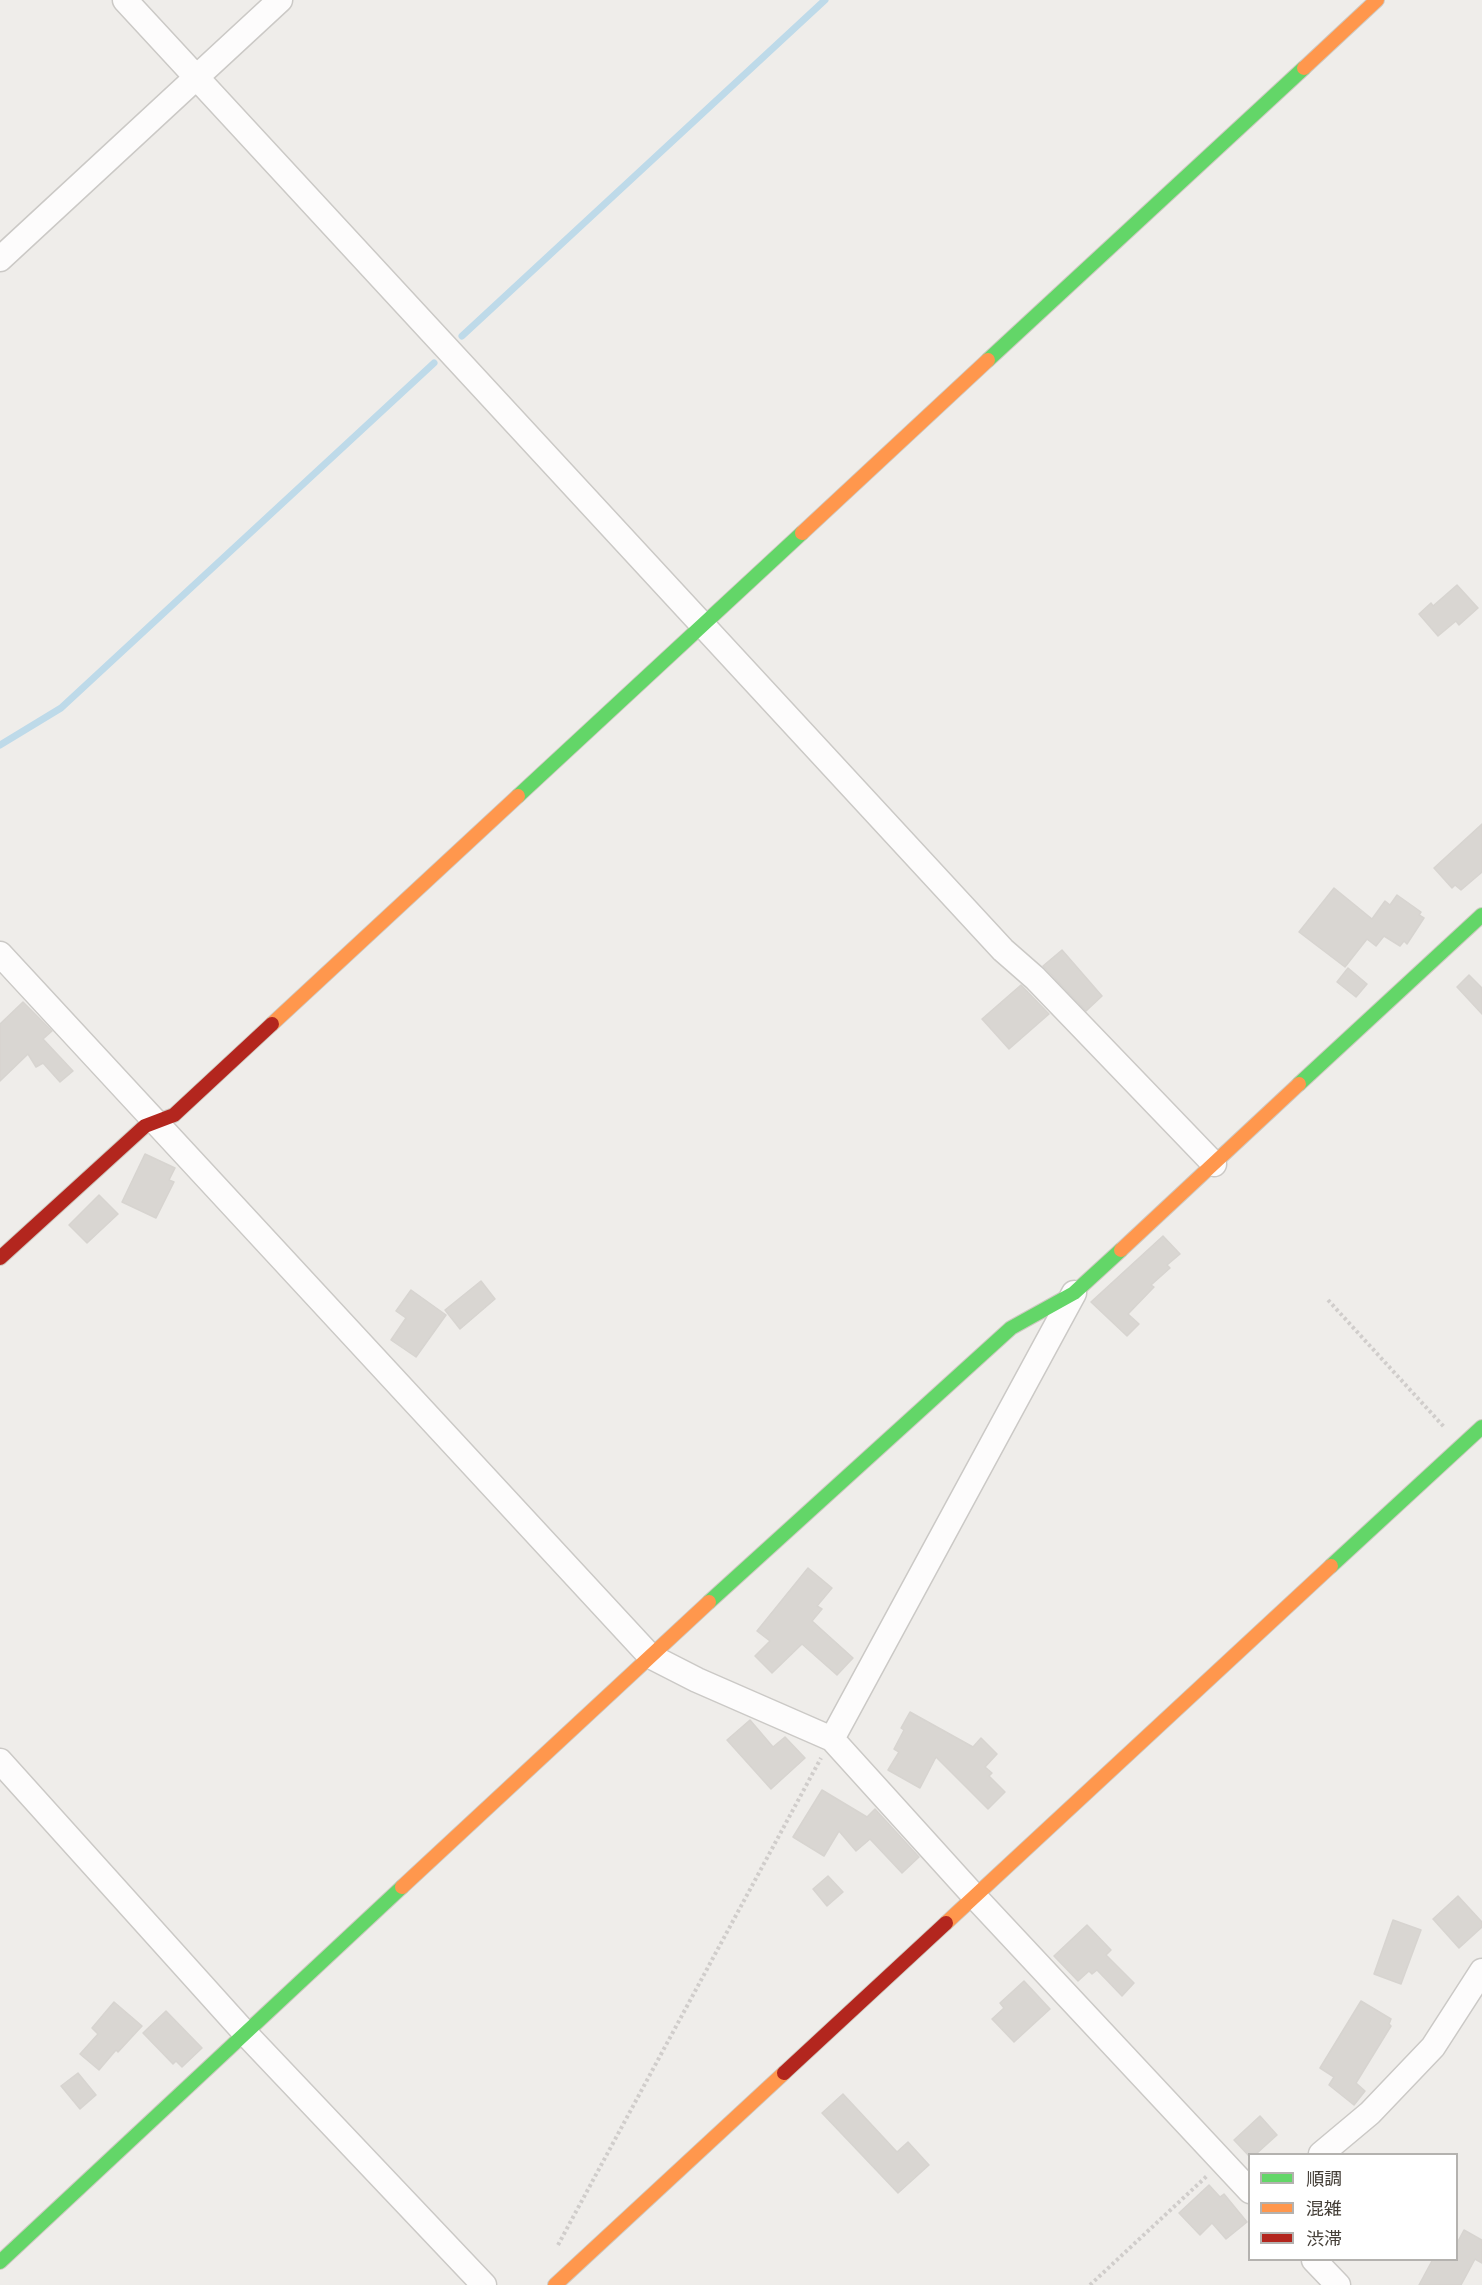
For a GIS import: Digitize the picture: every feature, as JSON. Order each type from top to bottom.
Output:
[{"type":"street","points":[[125,0],[198,76],[701,625],[1003,950],[1035,978],[1214,1164]]},
{"type":"street","points":[[0,260],[280,0]]},
{"type":"street","points":[[0,1258],[145,1126],[174,1115],[1377,0]]},
{"type":"street","points":[[0,2262],[650,1656],[1011,1328],[1074,1293],[1482,915]]},
{"type":"street","points":[[0,954],[650,1656],[697,1680],[832,1739],[976,1898],[1248,2189]]},
{"type":"street","points":[[832,1739],[1074,1293]]},
{"type":"street","points":[[560,2281],[1482,1427]]},
{"type":"street","points":[[0,1761],[245,2033],[484,2285]]},
{"type":"street","points":[[1322,2153],[1370,2113],[1432,2047],[1482,1971]]},
{"type":"street","points":[[1316,2261],[1338,2285]]},
{"type":"path","points":[[1328,1300],[1462,1446]]},
{"type":"path","points":[[560,2281],[554,2262],[559,2242],[832,1739]]},
{"type":"path","points":[[1090,2285],[1222,2162]]},
{"type":"building","points":[[1457,585],[1478,608],[1459,625],[1456,621],[1438,636],[1419,614],[1431,603],[1433,606]]},
{"type":"building","points":[[1482,824],[1482,872],[1461,890],[1455,885],[1452,888],[1434,868]]},
{"type":"building","points":[[1334,888],[1372,919],[1385,901],[1390,905],[1397,895],[1421,912],[1419,915],[1424,918],[1407,944],[1404,941],[1400,946],[1384,936],[1376,946],[1367,939],[1345,967],[1299,932]]},
{"type":"building","points":[[1062,950],[1102,996],[1086,1011],[1043,966]]},
{"type":"building","points":[[1348,968],[1367,984],[1356,997],[1337,982]]},
{"type":"building","points":[[1469,975],[1482,988],[1482,1014],[1457,987]]},
{"type":"building","points":[[1021,985],[1049,1014],[1009,1049],[982,1019]]},
{"type":"building","points":[[23,1002],[52,1031],[43,1039],[73,1071],[60,1082],[43,1063],[36,1067],[28,1054],[0,1081],[0,1024]]},
{"type":"building","points":[[145,1154],[175,1168],[169,1180],[174,1182],[156,1218],[122,1202]]},
{"type":"building","points":[[99,1195],[118,1214],[87,1243],[69,1225]]},
{"type":"building","points":[[1163,1236],[1180,1254],[1167,1265],[1170,1268],[1151,1285],[1154,1287],[1128,1314],[1139,1324],[1127,1336],[1091,1302]]},
{"type":"building","points":[[481,1281],[495,1299],[460,1329],[445,1310]]},
{"type":"building","points":[[411,1290],[446,1315],[416,1357],[391,1340],[406,1318],[396,1311]]},
{"type":"building","points":[[808,1568],[832,1588],[817,1606],[822,1609],[812,1621],[853,1658],[837,1675],[802,1644],[772,1673],[755,1656],[770,1641],[757,1631]]},
{"type":"building","points":[[910,1712],[973,1747],[981,1738],[997,1754],[985,1767],[992,1773],[989,1776],[1005,1792],[988,1809],[936,1757],[920,1788],[888,1770],[899,1752],[894,1749],[904,1730],[901,1728]]},
{"type":"building","points":[[750,1720],[773,1747],[785,1737],[805,1758],[771,1789],[727,1740]]},
{"type":"building","points":[[822,1790],[867,1817],[875,1809],[919,1857],[902,1873],[870,1839],[856,1851],[839,1831],[824,1856],[793,1837]]},
{"type":"building","points":[[828,1876],[843,1892],[827,1906],[813,1889]]},
{"type":"building","points":[[1458,1896],[1482,1922],[1482,1927],[1459,1948],[1433,1919]]},
{"type":"building","points":[[1393,1920],[1421,1930],[1401,1984],[1374,1974]]},
{"type":"building","points":[[1087,1925],[1111,1950],[1106,1955],[1134,1983],[1122,1996],[1097,1970],[1092,1974],[1089,1971],[1078,1981],[1054,1956]]},
{"type":"building","points":[[1024,1981],[1050,2009],[1014,2042],[992,2019],[1004,2008],[1000,2003]]},
{"type":"building","points":[[1361,2001],[1391,2019],[1389,2024],[1391,2026],[1356,2083],[1365,2091],[1354,2105],[1329,2085],[1334,2077],[1320,2068]]},
{"type":"building","points":[[114,2002],[142,2026],[118,2052],[116,2050],[99,2070],[80,2054],[98,2034],[92,2028]]},
{"type":"building","points":[[166,2011],[202,2048],[182,2067],[176,2061],[173,2064],[143,2033]]},
{"type":"building","points":[[78,2073],[96,2095],[80,2109],[61,2086]]},
{"type":"building","points":[[843,2094],[897,2152],[908,2142],[929,2165],[898,2193],[822,2113]]},
{"type":"building","points":[[1260,2116],[1277,2135],[1257,2153],[1248,2153],[1248,2155],[1234,2140]]},
{"type":"building","points":[[1209,2185],[1220,2197],[1224,2194],[1247,2222],[1226,2239],[1212,2223],[1200,2235],[1179,2213]]},
{"type":"building","points":[[1464,2230],[1482,2240],[1482,2263],[1475,2259],[1461,2285],[1419,2285],[1432,2261],[1458,2261],[1458,2241]]},
{"type":"waterway","points":[[462,336],[825,0]]},
{"type":"waterway","points":[[0,745],[61,708],[434,363]]},
{"type":"traffic: fast","points":[[988,360],[1304,68]]},
{"type":"traffic: fast","points":[[518,796],[802,533]]},
{"type":"traffic: fast","points":[[1299,1084],[1482,915]]},
{"type":"traffic: fast","points":[[709,1602],[1011,1328],[1074,1293],[1121,1250]]},
{"type":"traffic: fast","points":[[1331,1566],[1482,1427]]},
{"type":"traffic: fast","points":[[0,2262],[402,1887]]},
{"type":"traffic: slow","points":[[1304,68],[1377,0]]},
{"type":"traffic: slow","points":[[802,533],[988,360]]},
{"type":"traffic: slow","points":[[272,1024],[518,796]]},
{"type":"traffic: slow","points":[[1121,1250],[1299,1084]]},
{"type":"traffic: slow","points":[[946,1923],[1331,1566]]},
{"type":"traffic: slow","points":[[402,1887],[709,1602]]},
{"type":"traffic: slow","points":[[555,2285],[784,2073]]},
{"type":"traffic: jam","points":[[0,1258],[145,1126],[174,1115],[272,1024]]},
{"type":"traffic: jam","points":[[784,2073],[946,1923]]}]
